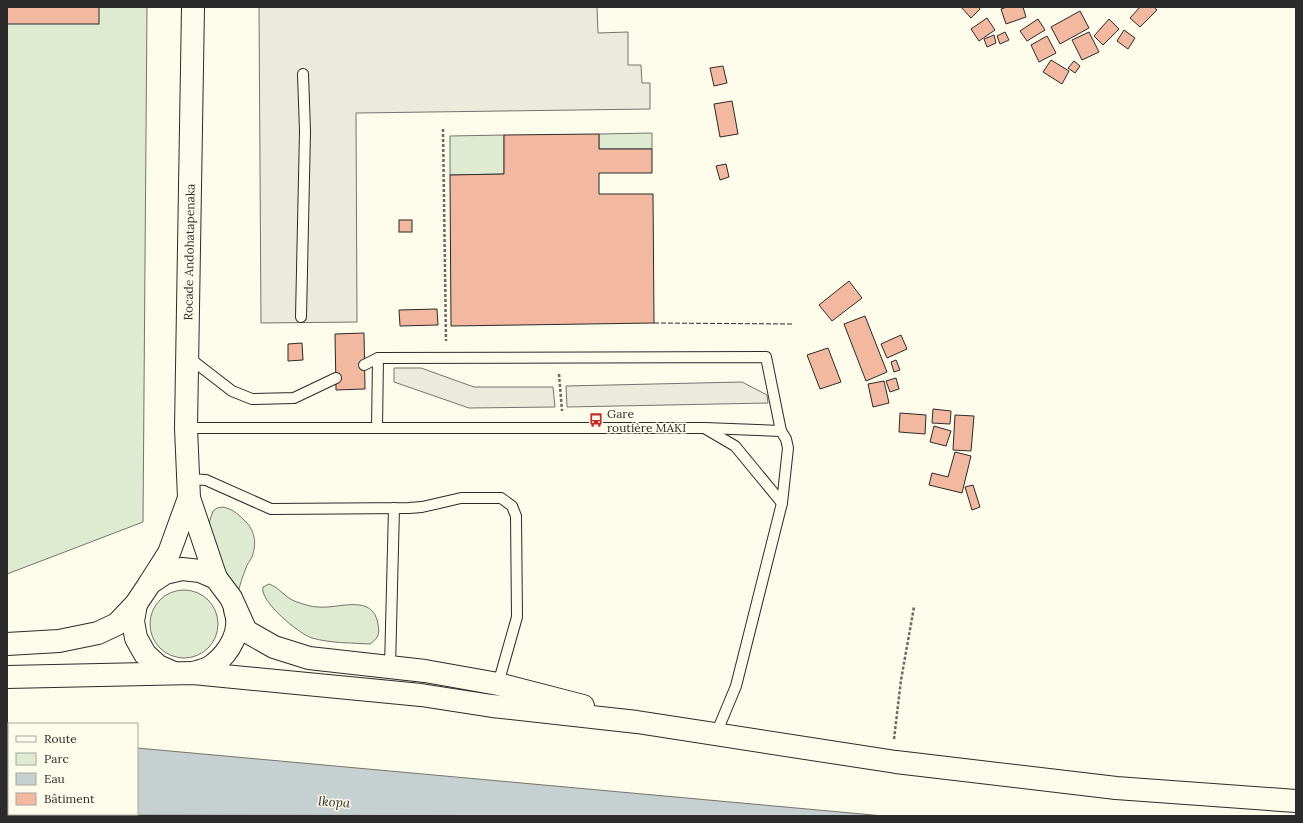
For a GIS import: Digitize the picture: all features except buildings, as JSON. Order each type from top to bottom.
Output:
[{"type":"main road","name":"Rocade Andohatapenaka","points":[[188,488],[186,428],[193,7]]},
{"type":"main road","points":[[188,488],[216,578],[231,598],[246,631],[274,648],[309,658],[425,671],[498,684],[561,699],[638,722]]},
{"type":"main road","points":[[7,644],[59,641],[98,632],[116,624],[136,604],[169,553],[188,488]]},
{"type":"main road","points":[[150,583],[165,573],[182,569],[200,571],[216,578]]},
{"type":"main road","points":[[136,604],[133,621],[136,638],[145,654],[158,666],[183,673],[212,666],[227,653],[236,635],[237,616],[231,598]]},
{"type":"main road","points":[[7,676],[183,673],[421,695],[492,706],[638,722],[891,761],[1116,788],[1296,801]]},
{"type":"lane","points":[[301,317],[305,131],[303,74]]},
{"type":"lane","points":[[188,357],[232,391],[252,399],[294,398],[336,378]]},
{"type":"lane","points":[[364,365],[378,358],[766,357],[781,431],[786,439],[788,448],[782,503],[736,686],[716,734]]},
{"type":"lane","points":[[378,358],[378,428]]},
{"type":"lane","points":[[186,428],[705,428],[781,431]]},
{"type":"lane","points":[[705,428],[735,446],[782,503]]},
{"type":"lane","points":[[188,488],[206,480],[271,509],[409,508],[422,507],[461,498],[501,498],[508,502],[515,511],[516,516],[517,617],[498,684]]},
{"type":"lane","points":[[390,667],[394,508]]},
{"type":"path","points":[[443,129],[446,358]]},
{"type":"path","points":[[558,358],[563,428]]},
{"type":"path","points":[[891,761],[901,680],[914,607]]},
{"type":"green space","points":[[7,7],[147,7],[143,522],[7,574]]},
{"type":"green space","points":[[652,133],[652,149],[599,149],[599,134]]},
{"type":"green space","points":[[504,135],[504,174],[450,175],[450,136]]},
{"type":"green space","points":[[223,507],[237,513],[248,524],[253,532],[255,542],[254,552],[247,565],[237,595],[218,556],[209,523],[213,511],[217,508]]},
{"type":"green space","points":[[269,584],[293,600],[310,606],[326,607],[354,605],[369,609],[375,614],[379,631],[378,636],[370,644],[326,641],[312,638],[290,624],[273,608],[263,593],[263,587]]},
{"type":"green space","points":[[184,590],[197,593],[208,600],[215,611],[218,624],[215,637],[208,648],[197,655],[184,658],[171,655],[160,648],[153,637],[150,624],[153,611],[160,600],[171,593]]},
{"type":"shaded area","points":[[259,7],[597,7],[598,33],[628,32],[628,65],[641,65],[642,83],[650,83],[650,109],[356,113],[357,322],[261,323]]},
{"type":"shaded area","points":[[394,368],[421,368],[474,387],[553,387],[555,407],[469,408],[394,382]]},
{"type":"shaded area","points":[[742,382],[767,395],[768,403],[567,407],[566,386]]},
{"type":"water","name":"Ikopa","points":[[8,740],[8,815],[138,815],[138,748],[884,816],[7,815]]},
{"type":"fence","points":[[654,323],[792,324]]},
{"type":"place","name":"Gare routière MAKI","points":[[596,420]]}]
